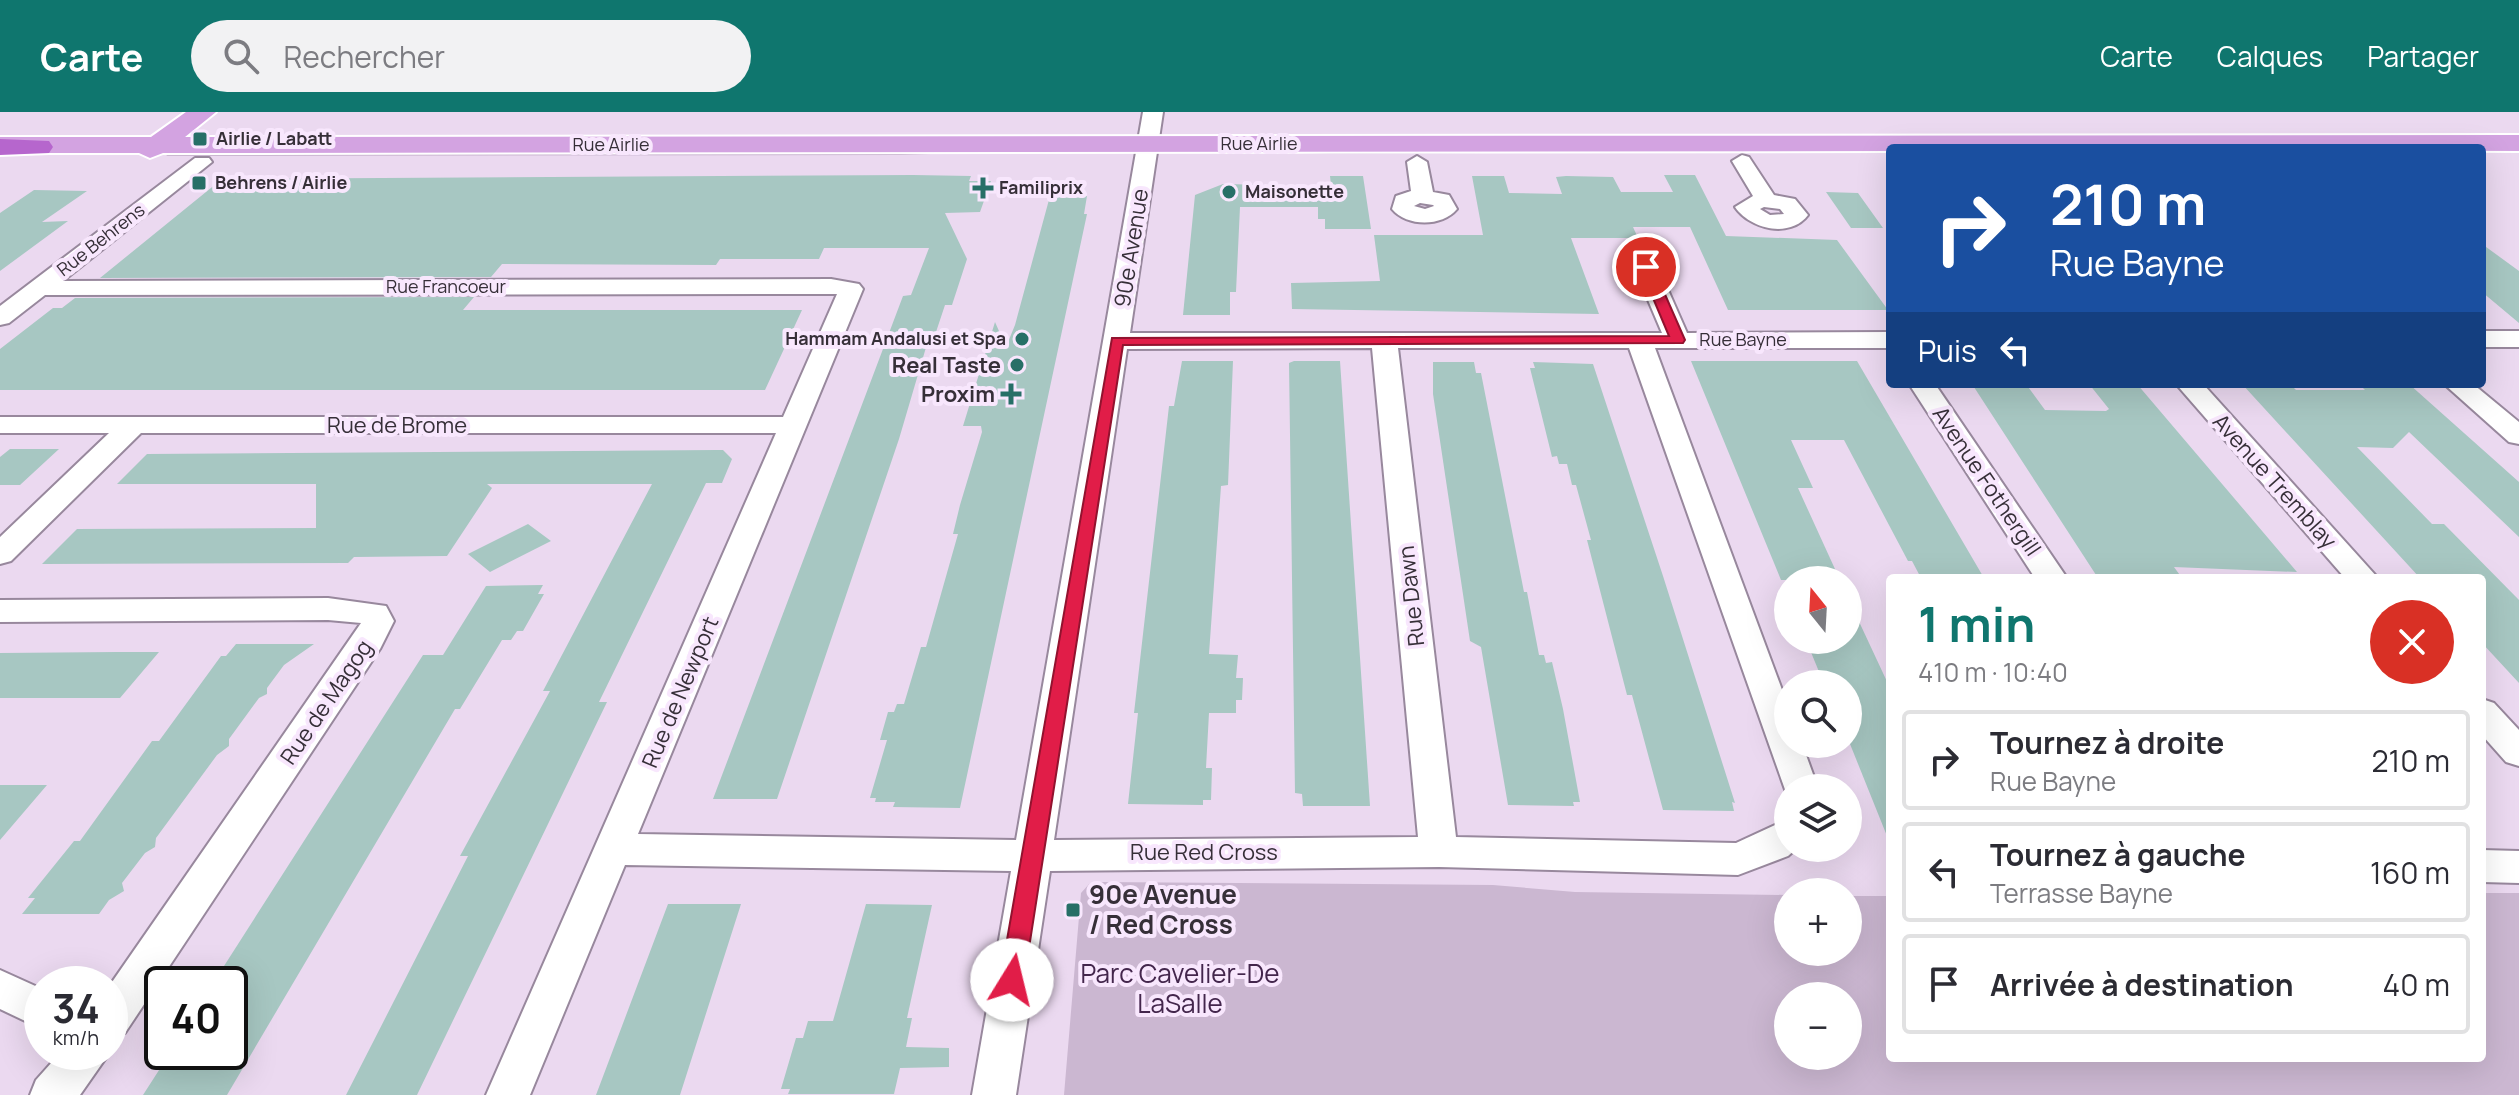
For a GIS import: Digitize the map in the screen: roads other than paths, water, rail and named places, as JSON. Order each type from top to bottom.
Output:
[{"type":"highway","points":[[0,146],[39,147]]},
{"type":"main road","points":[[132,163],[203,112]]},
{"type":"main road","name":"Rue Airlie","points":[[2382,144],[2519,143]]},
{"type":"main road","name":"Rue Airlie","points":[[39,147],[1147,153],[1417,162],[1886,160]]},
{"type":"main road","name":"Rue Airlie","points":[[0,163],[1886,148]]},
{"type":"main road","points":[[2486,160],[2519,160]]},
{"type":"street","name":"90e Avenue","points":[[994,1095],[1153,112]]},
{"type":"street","points":[[1742,161],[1766,200]]},
{"type":"street","name":"Rue Behrens","points":[[0,318],[202,162]]},
{"type":"street","points":[[1417,162],[1423,196]]},
{"type":"street","points":[[1646,267],[1678,340]]},
{"type":"street","name":"Rue Francoeur","points":[[40,288],[831,286],[851,289]]},
{"type":"street","name":"Rue de Newport","points":[[508,1095],[851,289]]},
{"type":"street","points":[[2486,339],[2519,339]]},
{"type":"street","points":[[1639,340],[1795,774]]},
{"type":"street","name":"Rue Bayne","points":[[1117,341],[1886,340]]},
{"type":"street","name":"Rue Dawn","points":[[1384,341],[1439,852]]},
{"type":"street","name":"Avenue Fothergill","points":[[1925,388],[2048,574]]},
{"type":"street","name":"Avenue Tremblay","points":[[2193,388],[2358,574]]},
{"type":"street","points":[[2462,388],[2519,436]]},
{"type":"street","name":"Rue de Brome","points":[[0,425],[794,425]]},
{"type":"street","points":[[0,554],[134,425]]},
{"type":"street","name":"Rue de Magog","points":[[0,611],[328,609],[366,611],[375,614],[378,621],[368,641],[128,994]]},
{"type":"street","points":[[2486,716],[2519,753]]},
{"type":"street","name":"Rue Red Cross","points":[[613,849],[1032,854],[1439,852],[1738,859],[1774,845]]},
{"type":"street","points":[[2486,866],[2519,867]]},
{"type":"street","points":[[0,988],[24,1001]]},
{"type":"street","points":[[52,1095],[73,1070]]},
{"type":"place","name":"Airlie / Labatt","points":[[200,139]]},
{"type":"place","name":"Behrens / Airlie","points":[[199,183]]},
{"type":"place","name":"Familiprix","points":[[983,188]]},
{"type":"place","name":"Maisonette","points":[[1229,192]]},
{"type":"place","name":"Hammam Andalusi et Spa","points":[[1022,339]]},
{"type":"place","name":"Real Taste","points":[[1017,365]]},
{"type":"place","name":"Proxim","points":[[1011,394]]},
{"type":"place","name":"90e Avenue / Red Cross","points":[[1073,910]]},
{"type":"park label","name":"Parc Cavelier-De LaSalle","points":[[1180,989]]}]
